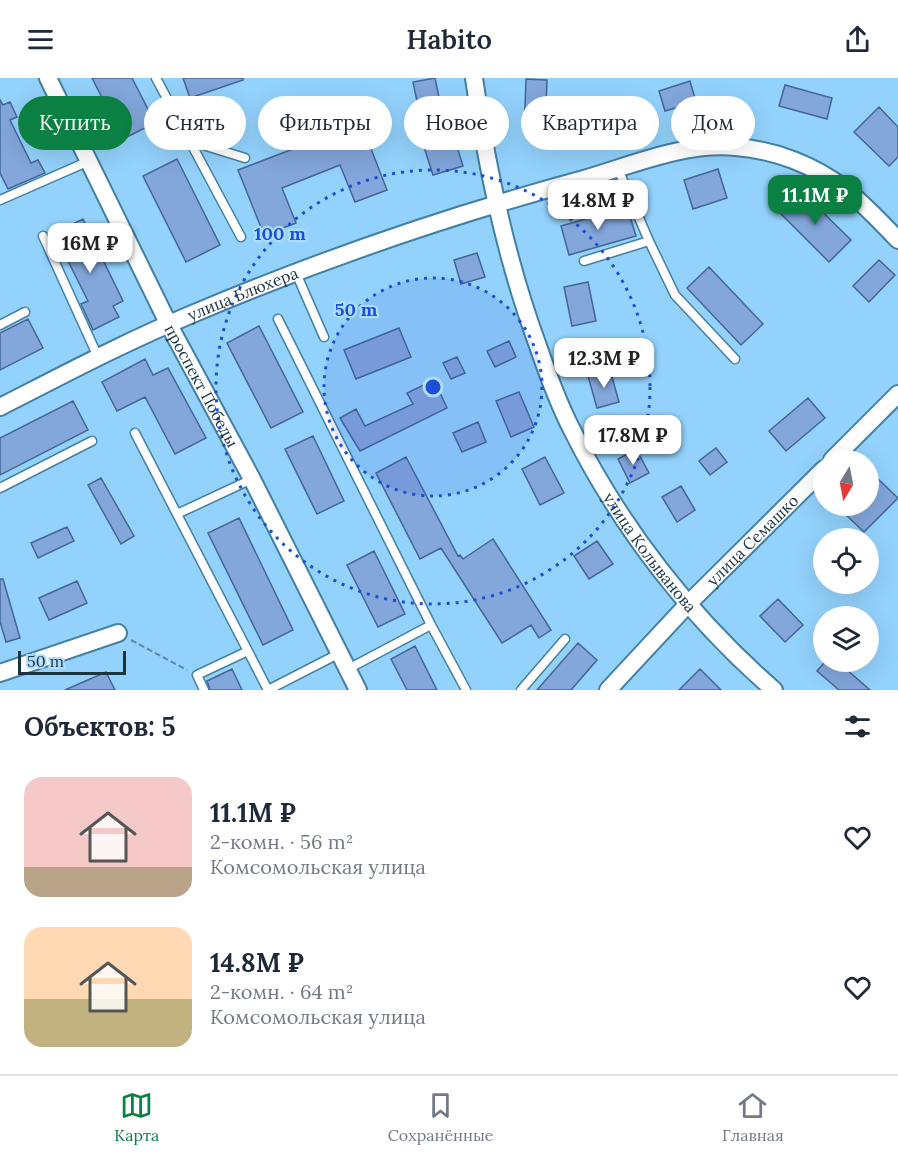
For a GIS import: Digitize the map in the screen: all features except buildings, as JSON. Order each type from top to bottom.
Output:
[{"type":"street","name":"проспект Победы","points":[[48,78],[169,325],[252,479],[358,690]]},
{"type":"street","name":"улица Колыванова","points":[[474,78],[495,204],[516,282],[551,382],[571,429],[600,482],[638,539],[688,604],[755,674],[774,690]]},
{"type":"street","name":"улица Блюхера","points":[[0,407],[98,357],[296,273],[495,204],[660,156],[699,148],[734,146],[768,151],[793,160],[844,188],[898,240]]},
{"type":"street","points":[[842,450],[898,394]]},
{"type":"street","name":"улица Семашко","points":[[608,690],[688,604],[813,480]]},
{"type":"street","points":[[0,673],[118,633]]},
{"type":"lane","points":[[156,78],[166,96]]},
{"type":"lane","points":[[195,150],[241,237]]},
{"type":"lane","points":[[219,150],[245,158]]},
{"type":"lane","points":[[0,200],[89,161]]},
{"type":"lane","points":[[618,169],[675,295],[735,359]]},
{"type":"lane","points":[[43,236],[98,357]]},
{"type":"lane","points":[[584,261],[649,241]]},
{"type":"lane","points":[[296,273],[324,337]]},
{"type":"lane","points":[[0,325],[25,312]]},
{"type":"lane","points":[[278,319],[431,625],[466,690]]},
{"type":"lane","points":[[135,433],[268,690],[339,653]]},
{"type":"lane","points":[[0,488],[92,441]]},
{"type":"lane","points":[[177,514],[252,479]]},
{"type":"lane","points":[[348,669],[431,625]]},
{"type":"lane","points":[[521,690],[565,639]]},
{"type":"lane","points":[[204,690],[197,675],[248,651]]},
{"type":"path","points":[[118,633],[197,675]]}]
